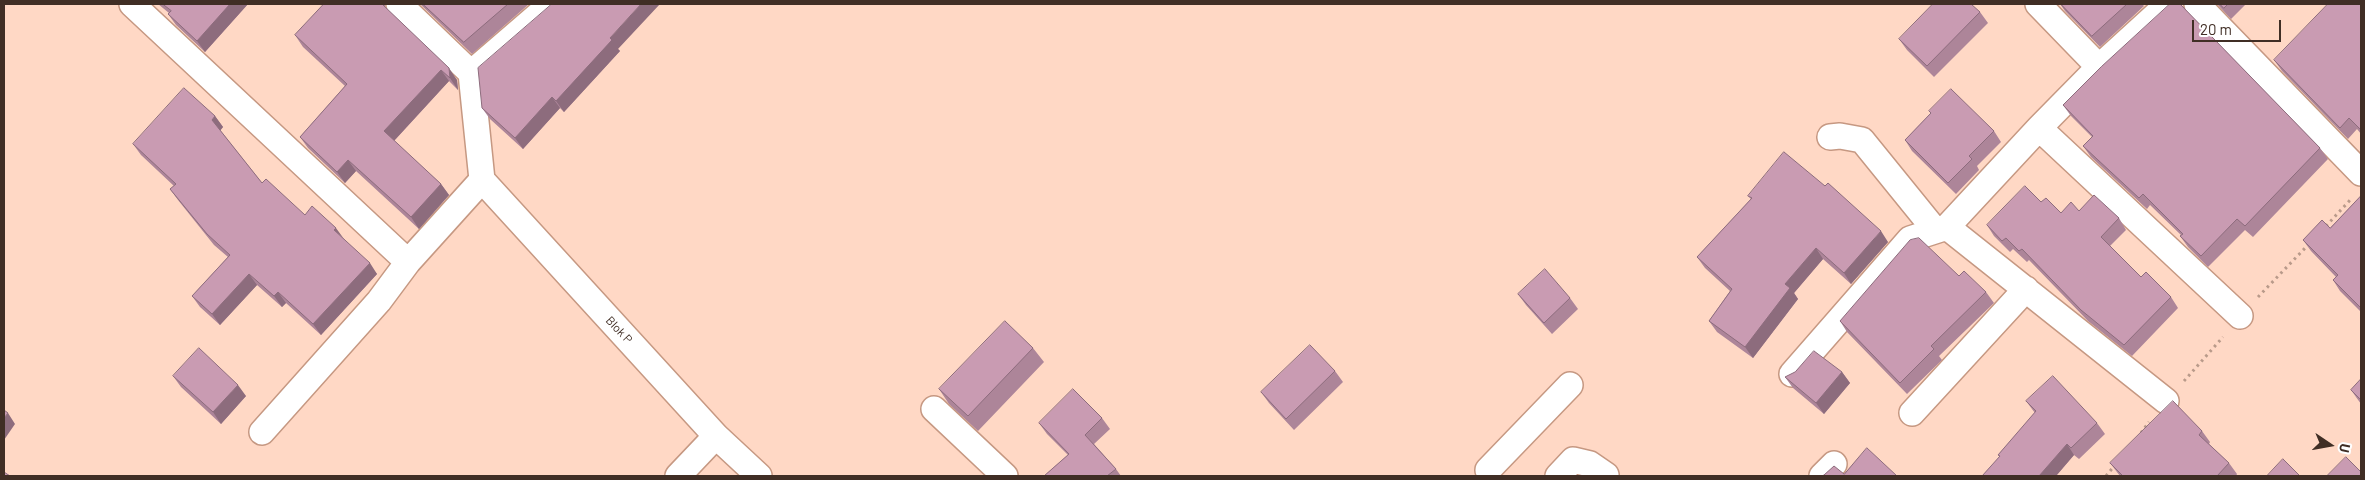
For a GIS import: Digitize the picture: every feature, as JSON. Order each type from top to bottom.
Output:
[{"type":"street","points":[[132,4],[408,262]]},
{"type":"street","points":[[262,432],[378,301],[408,262],[482,180],[471,73],[399,4]]},
{"type":"street","points":[[471,73],[551,4]]},
{"type":"street","points":[[2038,4],[2099,67]]},
{"type":"street","points":[[1792,374],[1910,239],[1952,220],[2099,67],[2168,4]]},
{"type":"street","points":[[2197,4],[2358,184]]},
{"type":"street","points":[[2039,128],[2240,316]]},
{"type":"street","points":[[1830,137],[1840,136],[1862,140],[2026,289],[2166,401]]},
{"type":"street","name":"Blok P","points":[[482,180],[716,436],[759,476]]},
{"type":"street","points":[[1912,414],[2026,289]]},
{"type":"street","points":[[1489,474],[1570,385]]},
{"type":"street","points":[[934,409],[1005,476]]},
{"type":"street","points":[[678,476],[716,436]]},
{"type":"street","points":[[1558,476],[1573,460],[1590,464],[1606,476]]},
{"type":"path","points":[[2321,231],[2358,184]]},
{"type":"path","points":[[2199,364],[2240,316],[2314,238]]},
{"type":"path","points":[[2136,439],[2166,401]]},
{"type":"path","points":[[2106,476],[2118,461]]},
{"type":"building","points":[[163,4],[230,4],[197,41],[168,14],[171,11]]},
{"type":"building","points":[[324,4],[382,4],[449,68],[450,78],[441,70],[384,131],[441,184],[411,217],[348,160],[337,172],[300,137],[347,84],[295,35]]},
{"type":"building","points":[[423,4],[508,4],[464,42]]},
{"type":"building","points":[[552,4],[641,4],[610,38],[612,40],[556,101],[552,97],[515,138],[482,108],[478,68]]},
{"type":"building","points":[[1933,4],[1971,4],[1980,12],[1927,66],[1899,39]]},
{"type":"building","points":[[2061,4],[2127,4],[2092,36]]},
{"type":"building","points":[[2170,4],[2180,4],[2320,148],[2245,226],[2237,219],[2201,256],[2180,236],[2183,234],[2143,194],[2139,198],[2083,146],[2093,136],[2063,105],[2101,67]]},
{"type":"building","points":[[2220,4],[2228,4],[2224,8]]},
{"type":"building","points":[[2328,4],[2361,4],[2361,130],[2349,118],[2340,128],[2274,60]]},
{"type":"building","points":[[184,88],[215,116],[212,120],[262,183],[266,179],[305,215],[312,206],[336,228],[334,230],[370,263],[313,324],[278,292],[274,296],[249,274],[212,314],[192,296],[230,255],[207,234],[170,189],[176,184],[133,144]]},
{"type":"building","points":[[1951,89],[1994,131],[1969,156],[1972,159],[1948,183],[1905,140],[1931,113],[1929,111]]},
{"type":"building","points":[[1784,152],[1825,186],[1828,183],[1881,231],[1844,273],[1816,248],[1785,284],[1790,288],[1745,347],[1709,321],[1732,289],[1697,257],[1752,198],[1748,196]]},
{"type":"building","points":[[2025,186],[2041,202],[2046,198],[2061,213],[2071,202],[2079,211],[2094,195],[2119,218],[2101,237],[2141,277],[2146,272],[2171,297],[2124,345],[2081,310],[2022,249],[2019,251],[2006,238],[2002,241],[1987,225]]},
{"type":"building","points":[[2361,196],[2361,308],[2333,280],[2338,275],[2303,240],[2322,220],[2330,228]]},
{"type":"building","points":[[1919,238],[1959,276],[1964,271],[1986,292],[1931,346],[1934,349],[1900,383],[1840,321],[1910,240]]},
{"type":"building","points":[[1545,269],[1570,298],[1544,323],[1518,294]]},
{"type":"building","points":[[1005,321],[1033,348],[968,416],[939,389]]},
{"type":"building","points":[[1310,345],[1335,371],[1286,419],[1261,392]]},
{"type":"building","points":[[199,348],[238,385],[213,412],[173,376]]},
{"type":"building","points":[[1814,351],[1842,372],[1816,403],[1785,377],[1795,372]]},
{"type":"building","points":[[2053,376],[2097,423],[2071,448],[2067,444],[2039,476],[1982,476],[2036,411],[2026,401]]},
{"type":"building","points":[[2361,379],[2361,400],[2351,390]]},
{"type":"building","points":[[1073,389],[1102,418],[1085,435],[1116,469],[1107,476],[1044,476],[1069,454],[1039,423]]},
{"type":"building","points":[[2173,401],[2202,431],[2199,435],[2229,463],[2217,476],[2123,476],[2110,463]]},
{"type":"building","points":[[4,410],[8,413],[4,418]]},
{"type":"building","points":[[1867,448],[1897,476],[1822,476],[1834,466],[1844,474]]},
{"type":"building","points":[[2346,457],[2361,472],[2361,476],[2327,476]]},
{"type":"building","points":[[2283,459],[2300,476],[2267,476]]}]
